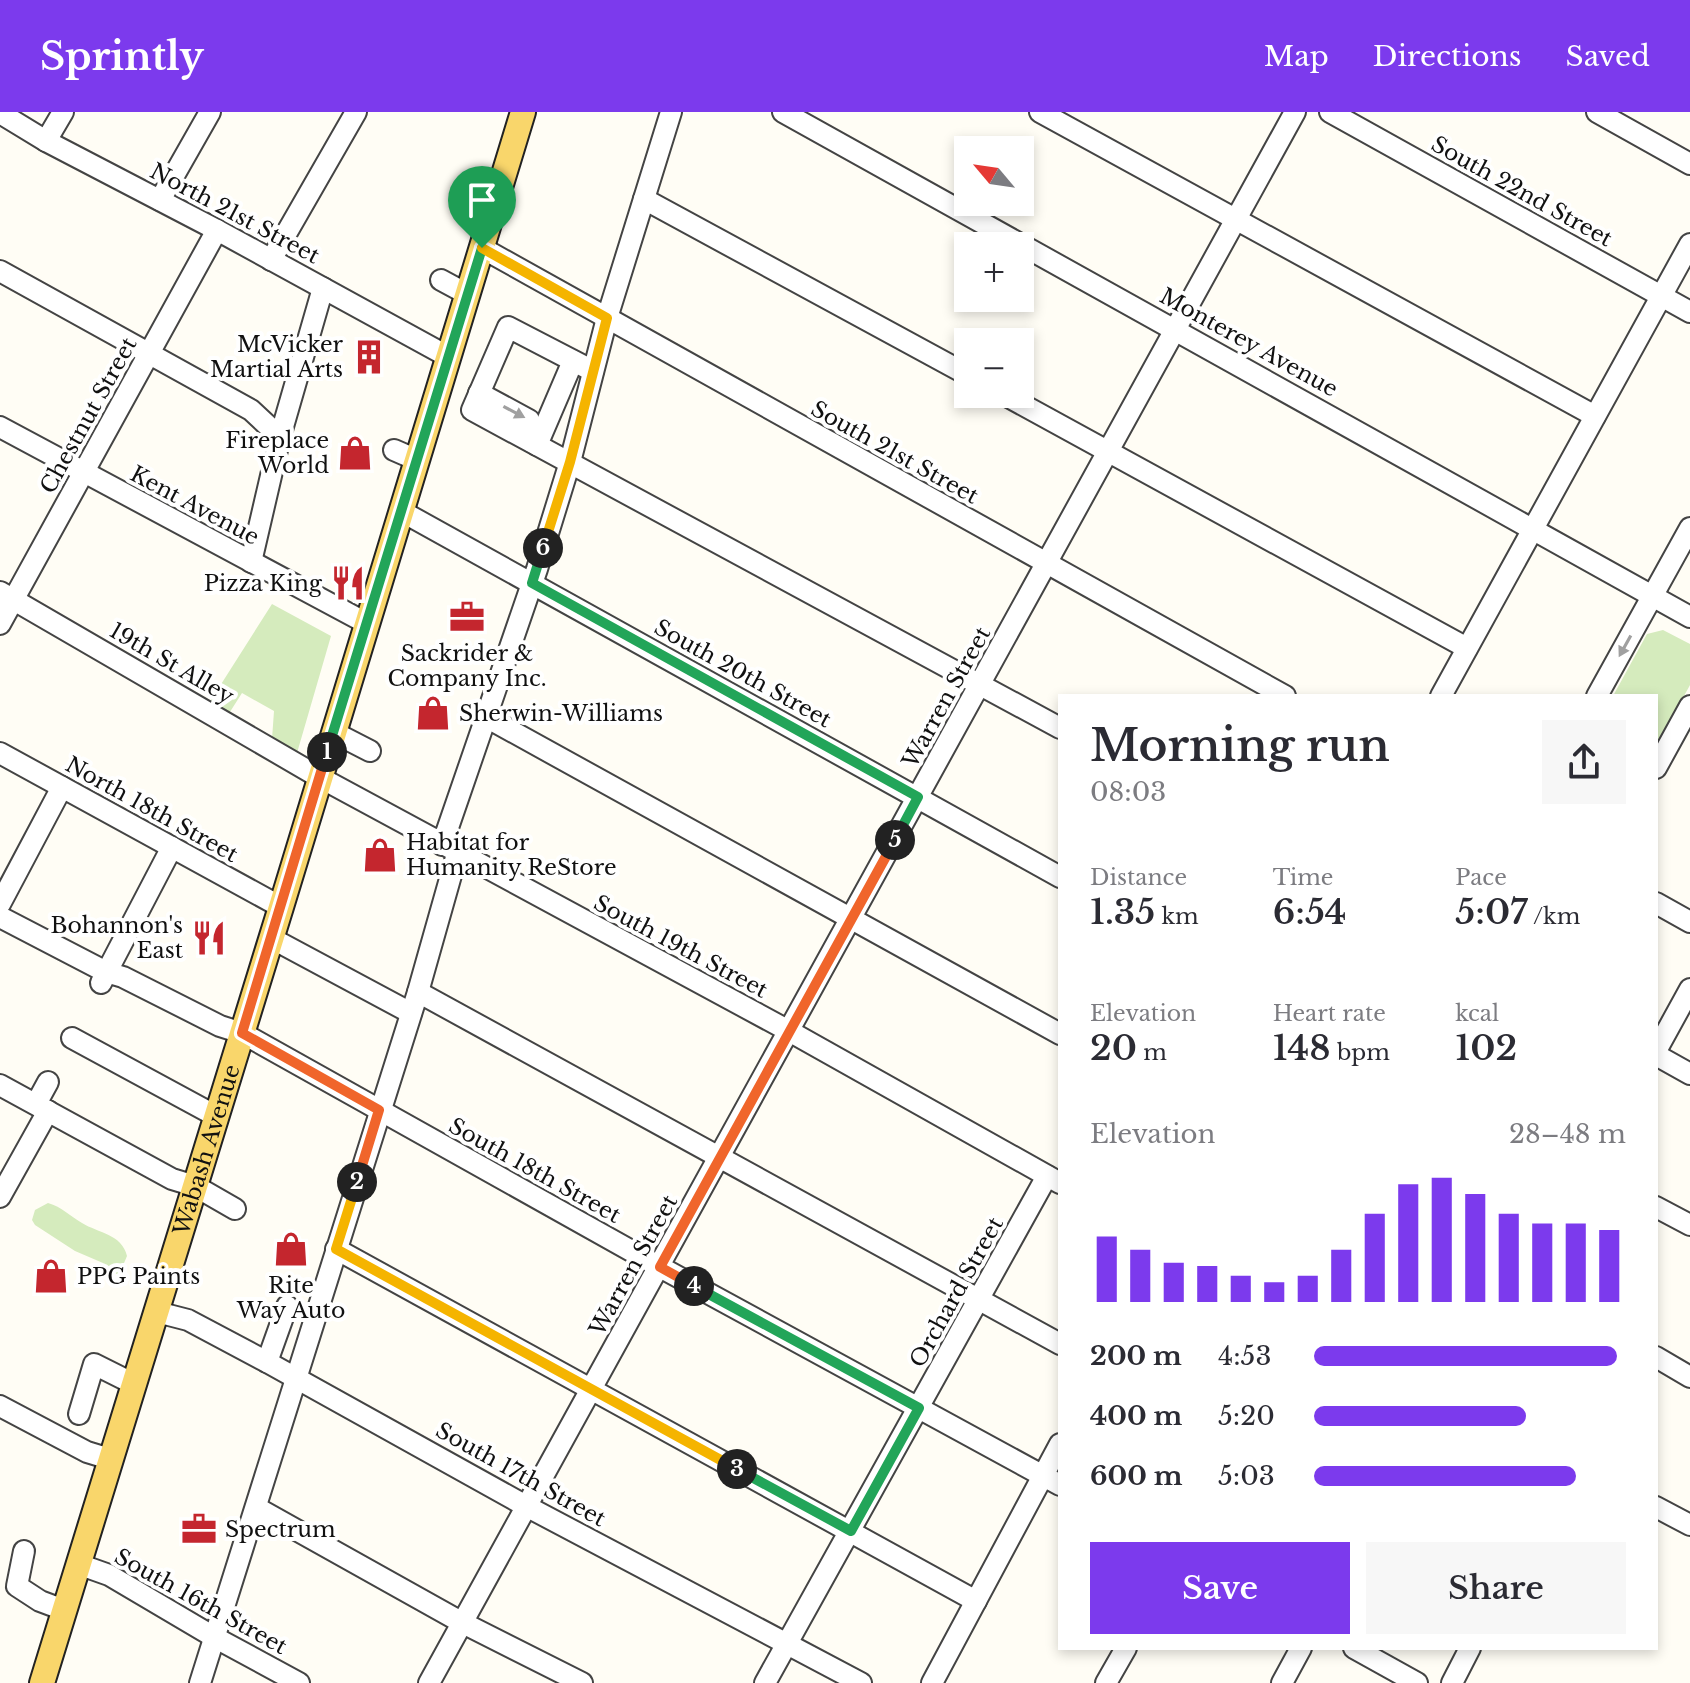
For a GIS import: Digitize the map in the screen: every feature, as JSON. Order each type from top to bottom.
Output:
[{"type":"main road","name":"Wabash Avenue","points":[[42,1683],[523,112]]},
{"type":"street","points":[[46,141],[63,112]]},
{"type":"street","points":[[160,200],[210,112]]},
{"type":"street","points":[[271,260],[330,175],[356,112]]},
{"type":"street","points":[[200,1683],[418,992],[449,849],[453,793],[486,717],[532,583],[570,462],[607,318],[671,112]]},
{"type":"street","name":"Monterey Avenue","points":[[783,112],[1690,617]]},
{"type":"street","points":[[1040,112],[1595,416]]},
{"type":"street","name":"Warren Street","points":[[429,1683],[1295,112]]},
{"type":"street","name":"South 22nd Street","points":[[1330,112],[1690,312]]},
{"type":"street","points":[[1597,112],[1690,164]]},
{"type":"street","name":"North 21st Street","points":[[0,113],[46,141],[447,356]]},
{"type":"street","points":[[644,199],[954,367]]},
{"type":"street","name":"Chestnut Street","points":[[0,624],[7,595],[83,473],[217,230]]},
{"type":"street","points":[[1442,694],[1690,244]]},
{"type":"street","name":"South 21st Street","points":[[482,248],[1281,694]]},
{"type":"street","points":[[0,271],[251,410],[280,437]]},
{"type":"street","points":[[441,280],[467,294]]},
{"type":"street","points":[[251,562],[280,437],[323,288]]},
{"type":"street","points":[[593,371],[508,327],[472,410],[1058,727]]},
{"type":"street","points":[[535,443],[573,361]]},
{"type":"street","points":[[1029,408],[1467,648]]},
{"type":"street","name":"Kent Avenue","points":[[0,427],[368,624]]},
{"type":"street","points":[[394,450],[417,460]]},
{"type":"street","name":"South 20th Street","points":[[401,511],[1058,876]]},
{"type":"street","points":[[1598,694],[1690,528]]},
{"type":"street","name":"19th St Alley","points":[[7,595],[319,777]]},
{"type":"street","points":[[1658,764],[1690,706]]},
{"type":"street","points":[[486,717],[1058,1033]]},
{"type":"street","points":[[333,732],[370,751]]},
{"type":"street","name":"North 18th Street","points":[[0,753],[281,907]]},
{"type":"street","name":"South 19th Street","points":[[319,777],[789,1031],[1054,1180]]},
{"type":"street","points":[[0,904],[62,787]]},
{"type":"street","points":[[104,978],[172,847]]},
{"type":"street","points":[[1658,904],[1690,922]]},
{"type":"street","name":"South 18th Street","points":[[0,917],[104,978],[123,977],[220,1026],[242,1033],[660,1267],[1051,1480]]},
{"type":"street","points":[[271,938],[411,1013]]},
{"type":"street","points":[[1658,1049],[1690,989]]},
{"type":"street","points":[[418,992],[1058,1343]]},
{"type":"street","points":[[72,1038],[216,1116]]},
{"type":"street","points":[[1658,1054],[1690,1074]]},
{"type":"street","points":[[0,1197],[42,1108],[48,1082]]},
{"type":"street","points":[[0,1085],[172,1179],[195,1186],[235,1209]]},
{"type":"street","name":"Orchard Street","points":[[765,1683],[980,1300],[1054,1180]]},
{"type":"street","points":[[1658,1208],[1690,1225]]},
{"type":"street","points":[[336,1249],[976,1601]]},
{"type":"street","points":[[267,1362],[287,1306]]},
{"type":"street","name":"South 17th Street","points":[[157,1312],[188,1320],[526,1506],[861,1683]]},
{"type":"street","points":[[1658,1358],[1690,1377]]},
{"type":"street","points":[[79,1414],[94,1364],[134,1384]]},
{"type":"street","points":[[0,1406],[87,1452],[110,1459]]},
{"type":"street","points":[[932,1683],[976,1601],[1051,1480],[1058,1452]]},
{"type":"street","points":[[257,1508],[461,1622],[582,1683]]},
{"type":"street","points":[[1658,1508],[1690,1525]]},
{"type":"street","points":[[24,1551],[17,1586],[40,1601],[64,1610]]},
{"type":"street","name":"South 16th Street","points":[[78,1564],[109,1575],[299,1683]]},
{"type":"street","points":[[1106,1683],[1125,1650]]},
{"type":"street","points":[[1282,1683],[1300,1650]]},
{"type":"street","points":[[1358,1650],[1417,1683]]},
{"type":"street","points":[[1452,1683],[1469,1650]]},
{"type":"green space","points":[[272,604],[331,636],[297,753],[272,739],[274,711],[242,693],[228,715],[211,705],[211,700]]},
{"type":"green space","points":[[1663,630],[1690,644],[1690,685],[1658,743],[1658,694],[1614,694],[1647,634]]},
{"type":"green space","points":[[48,1203],[120,1243],[127,1256],[119,1275],[35,1225],[32,1220],[35,1210]]},
{"type":"place","name":"McVicker Martial Arts","points":[[369,357]]},
{"type":"place","name":"Fireplace World","points":[[355,453]]},
{"type":"place","name":"Pizza King","points":[[348,583]]},
{"type":"place","name":"Sackrider & Company Inc.","points":[[467,617]]},
{"type":"place","name":"Sherwin-Williams","points":[[433,713]]},
{"type":"place","name":"Habitat for Humanity ReStore","points":[[380,855]]},
{"type":"place","name":"Bohannon's East","points":[[209,938]]},
{"type":"place","name":"Rite Way Auto","points":[[291,1249]]},
{"type":"place","name":"PPG Paints","points":[[51,1276]]},
{"type":"place","name":"Spectrum","points":[[199,1529]]},
{"type":"route","points":[[482,248],[607,318],[570,462],[532,583],[918,797],[660,1267],[919,1408],[851,1531],[336,1249],[379,1110],[242,1033],[482,248]]}]
